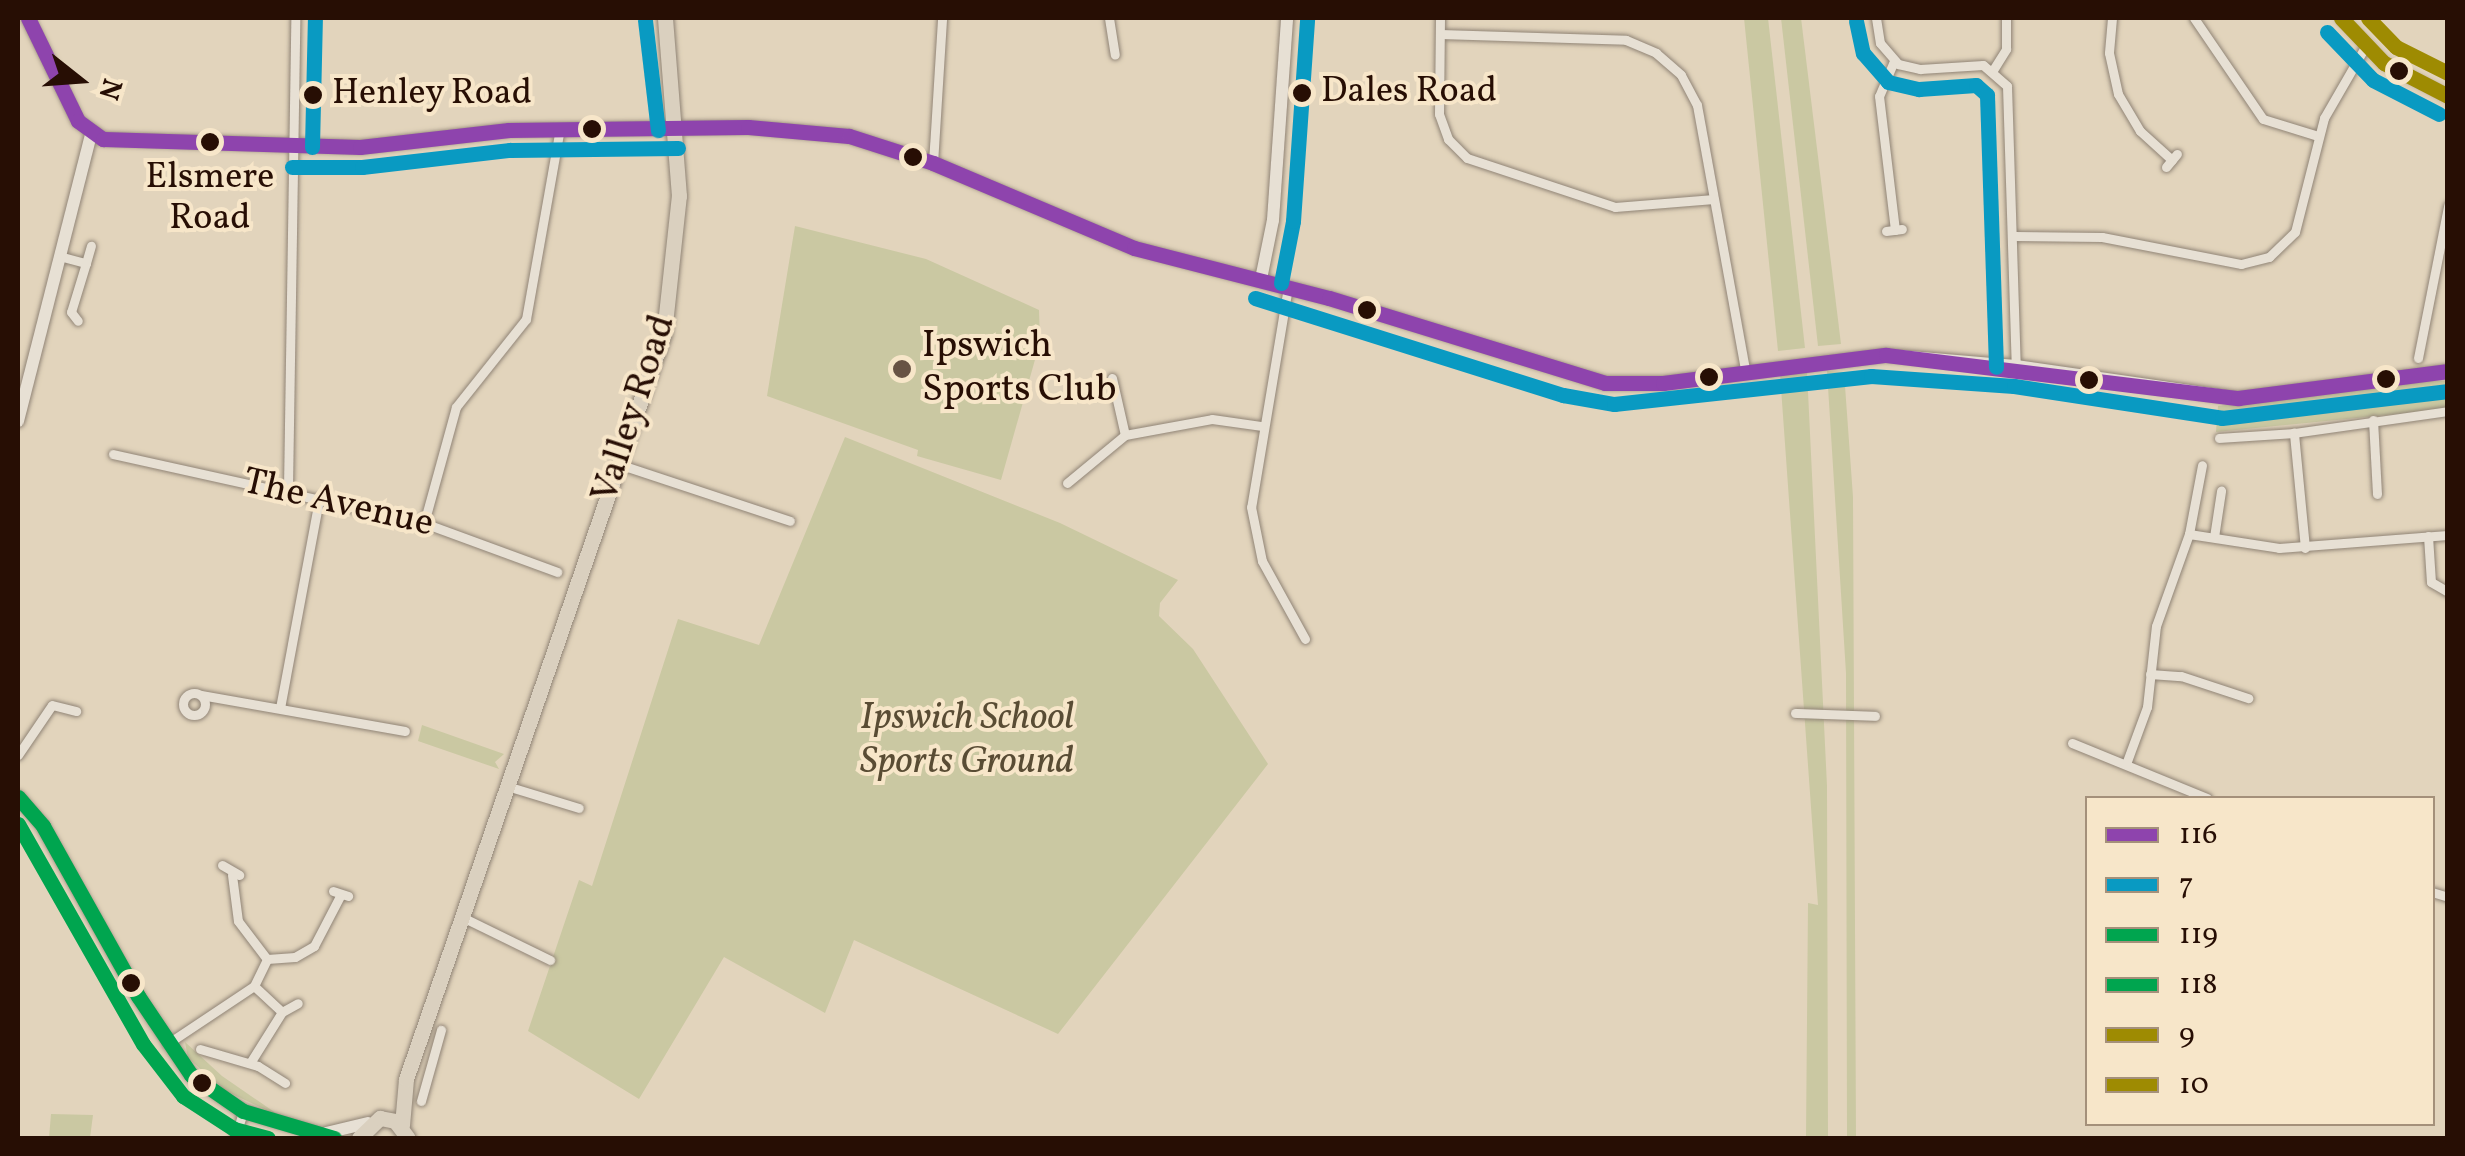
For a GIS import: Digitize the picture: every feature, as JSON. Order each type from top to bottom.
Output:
[{"type":"main road","name":"Valley Road","points":[[407,1133],[410,1084],[434,1032],[462,917],[671,300],[678,128],[665,18]]},
{"type":"main road","name":"Valley Road","points":[[359,1138],[410,1084]]},
{"type":"main road","points":[[370,1122],[407,1133]]},
{"type":"street","points":[[28,18],[78,121],[91,134],[162,146],[292,147],[560,130],[814,131],[871,141],[934,163],[1110,240],[1288,286],[1592,381],[1644,385],[1850,357],[2016,366],[2238,398],[2448,371]]},
{"type":"street","points":[[288,488],[295,18]]},
{"type":"street","points":[[934,163],[942,18]]},
{"type":"street","points":[[1109,18],[1116,55]]},
{"type":"street","points":[[1262,280],[1273,220],[1287,18]]},
{"type":"street","points":[[1440,18],[1439,114],[1448,139],[1467,158],[1616,207],[1714,199]]},
{"type":"street","points":[[1876,18],[1880,44],[1894,61],[1914,69],[1970,64],[1993,70],[2010,99],[2016,366]]},
{"type":"street","points":[[1993,70],[2006,46],[2006,18]]},
{"type":"street","points":[[2112,18],[2110,53],[2118,94],[2140,130],[2172,160]]},
{"type":"street","points":[[2194,18],[2264,119],[2318,136]]},
{"type":"street","points":[[2341,18],[2365,48],[2404,77],[2448,96]]},
{"type":"street","points":[[1440,34],[1626,40],[1656,53],[1681,74],[1697,105],[1744,370]]},
{"type":"street","points":[[2014,236],[2102,237],[2241,264],[2260,261],[2294,232],[2318,136],[2343,78],[2365,48]]},
{"type":"street","points":[[1894,61],[1879,96],[1894,230]]},
{"type":"street","points":[[424,522],[456,406],[526,318],[560,130]]},
{"type":"street","points":[[18,422],[91,134]]},
{"type":"street","points":[[2418,358],[2448,206]]},
{"type":"street","points":[[78,321],[72,312],[91,246]]},
{"type":"street","points":[[59,256],[86,263]]},
{"type":"street","points":[[1288,286],[1261,426],[1251,507],[1259,547],[1305,638]]},
{"type":"street","points":[[1112,378],[1125,435]]},
{"type":"street","points":[[2219,438],[2294,433],[2448,411]]},
{"type":"street","points":[[1068,483],[1125,435],[1212,419],[1261,426]]},
{"type":"street","points":[[2373,420],[2378,494]]},
{"type":"street","points":[[2294,433],[2305,548]]},
{"type":"street","name":"The Avenue","points":[[113,454],[288,488],[320,500],[424,522],[557,572]]},
{"type":"street","points":[[618,464],[790,522]]},
{"type":"street","points":[[2126,764],[2148,707],[2156,626],[2189,534],[2202,465]]},
{"type":"street","points":[[2214,537],[2221,492]]},
{"type":"street","points":[[280,708],[320,500]]},
{"type":"street","points":[[2189,534],[2305,548],[2448,535]]},
{"type":"street","points":[[2428,536],[2431,582],[2448,592]]},
{"type":"street","points":[[2150,674],[2181,676],[2248,698]]},
{"type":"street","points":[[200,696],[405,731]]},
{"type":"street","points":[[18,755],[52,705],[76,711]]},
{"type":"street","points":[[1795,713],[1874,716]]},
{"type":"street","points":[[2072,743],[2202,796]]},
{"type":"street","points":[[506,786],[575,801]]},
{"type":"street","points":[[18,797],[43,826],[167,1044],[199,1084],[243,1111],[329,1136],[370,1122]]},
{"type":"street","points":[[222,864],[236,875],[238,921],[267,959]]},
{"type":"street","points":[[267,959],[295,957],[314,946],[341,895]]},
{"type":"street","points":[[462,917],[550,960]]},
{"type":"street","points":[[167,1044],[254,986],[267,959]]},
{"type":"street","points":[[254,986],[282,1012]]},
{"type":"street","points":[[250,1063],[282,1012],[298,1003]]},
{"type":"street","points":[[200,1049],[250,1063],[285,1082]]},
{"type":"street","name":"Valley Road","points":[[410,1084],[421,1100]]},
{"type":"street","points":[[234,1138],[243,1111]]},
{"type":"green space","points":[[1744,18],[1768,18],[1805,348],[1778,351]]},
{"type":"green space","points":[[1781,18],[1801,18],[1841,344],[1818,346]]},
{"type":"green space","name":"Ipswich Sports Club","points":[[795,226],[926,259],[1039,310],[1040,342],[1001,480],[917,456],[918,450],[767,396]]},
{"type":"green space","points":[[1807,371],[1827,786],[1828,1138],[1806,1138],[1808,903],[1818,905],[1780,374]]},
{"type":"green space","points":[[1827,371],[1844,372],[1853,497],[1856,1138],[1847,1138],[1846,673]]},
{"type":"green space","points":[[2404,381],[2447,381],[2447,409],[2216,432],[2218,406]]},
{"type":"green space","name":"Ipswich School Sports Ground","points":[[845,437],[1060,523],[1178,580],[1160,603],[1159,616],[1193,649],[1268,764],[1058,1034],[854,940],[825,1013],[724,957],[639,1099],[528,1031],[579,880],[592,886],[678,619],[759,645]]},
{"type":"green space","points":[[422,725],[504,754],[495,762],[499,769],[418,741]]},
{"type":"green space","points":[[185,1042],[222,1076],[283,1118],[226,1091],[188,1058]]},
{"type":"green space","points":[[51,1114],[93,1115],[90,1138],[49,1138]]},
{"type":"transit line","name":"116","points":[[28,18],[78,121],[103,139],[360,147],[509,130],[748,127],[849,136],[933,163],[1134,248],[1329,298],[1605,383],[1663,383],[1886,355],[2238,398],[2448,371]]},
{"type":"transit line","name":"7","points":[[312,147],[315,18]]},
{"type":"transit line","name":"9","points":[[2341,18],[2384,63],[2448,96]]},
{"type":"transit line","name":"10","points":[[2368,18],[2396,47],[2448,73]]},
{"type":"transit line","name":"7","points":[[1281,283],[1293,221],[1307,19]]},
{"type":"transit line","name":"7","points":[[645,20],[658,130]]},
{"type":"transit line","name":"7","points":[[1856,21],[1863,53],[1888,82],[1919,89],[1976,85],[1987,95],[1996,367]]},
{"type":"transit line","name":"7","points":[[2327,32],[2373,80],[2439,114]]},
{"type":"transit line","name":"7","points":[[292,167],[362,167],[510,150],[678,148]]},
{"type":"transit line","name":"7","points":[[1255,298],[1563,395],[1614,404],[1871,376],[2014,386],[2222,418],[2448,391]]},
{"type":"transit line","name":"119","points":[[18,797],[43,826],[138,996],[191,1075],[243,1111],[334,1138]]},
{"type":"transit line","name":"118","points":[[18,824],[143,1044],[183,1096],[234,1129],[268,1138]]},
{"type":"place","name":"Dales Road","points":[[1302,93]]},
{"type":"place","name":"Henley Road","points":[[313,95]]},
{"type":"place","name":"Elsmere Road","points":[[210,142]]},
{"type":"place","name":"Ipswich Sports Club","points":[[902,369]]}]
